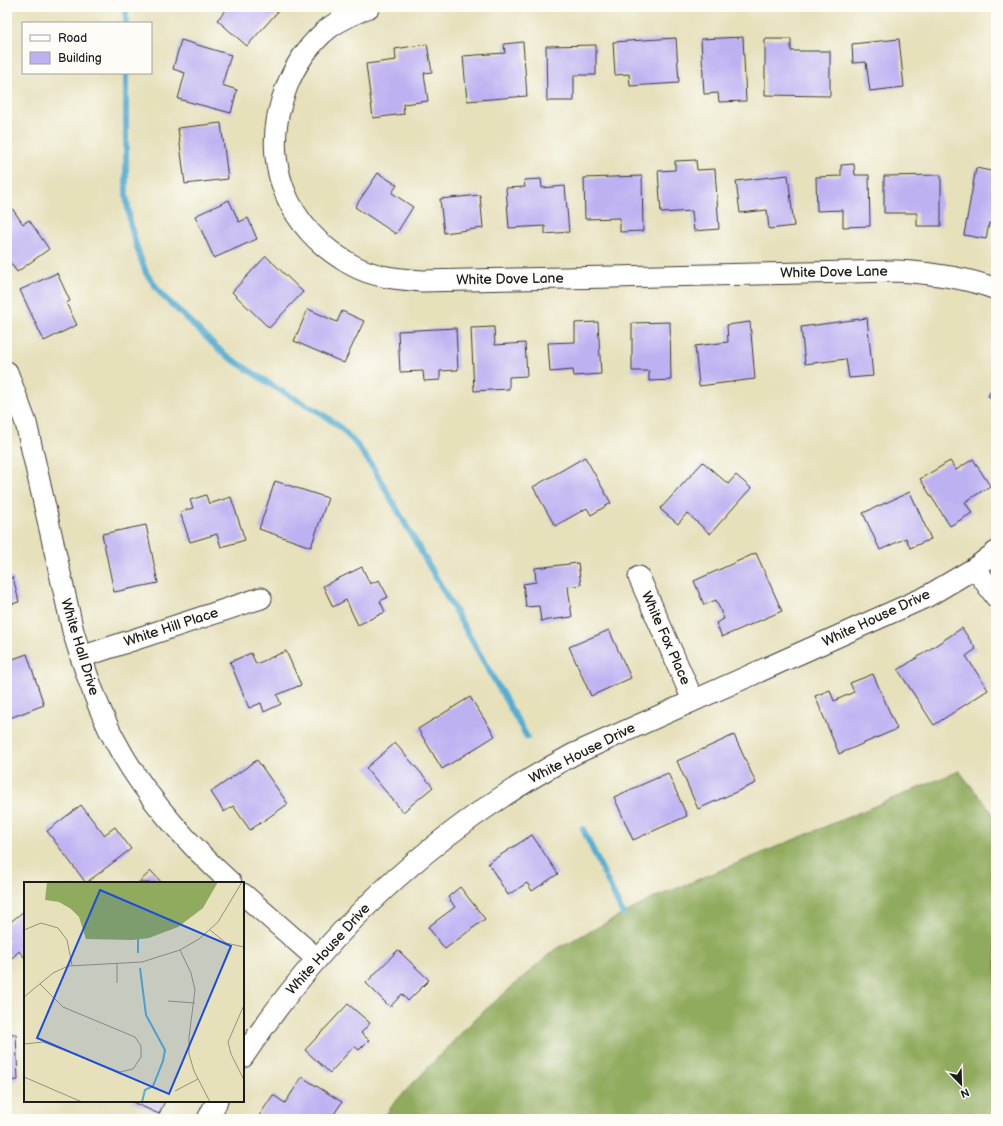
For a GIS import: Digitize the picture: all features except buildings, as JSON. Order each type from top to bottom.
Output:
[{"type":"street","name":"White Dove Lane","points":[[369,7],[348,16],[329,28],[313,43],[299,62],[284,95],[277,117],[274,139],[276,161],[280,179],[298,216],[329,251],[353,266],[374,274],[395,279],[422,281],[898,271],[940,275],[974,282],[996,289]]},
{"type":"street","name":"White Hall Drive","points":[[7,372],[26,423],[67,608],[81,657],[105,721],[140,780],[176,827],[230,882]]},
{"type":"street","name":"White House Drive","points":[[244,1055],[268,1019],[316,958],[379,892],[418,858],[477,813],[531,778],[574,754],[926,597],[975,568],[996,552]]},
{"type":"street","points":[[975,568],[996,598]]},
{"type":"street","name":"White Fox Place","points":[[639,577],[693,700]]},
{"type":"street","name":"White Hill Place","points":[[81,657],[261,598]]},
{"type":"street","points":[[244,895],[316,958]]},
{"type":"street","points":[[208,1119],[217,1102]]},
{"type":"green space","points":[[959,771],[996,817],[996,1119],[383,1119],[394,1103],[474,1020],[554,950],[656,897]]},
{"type":"waterway","points":[[126,22],[126,10],[128,7]]},
{"type":"waterway","points":[[126,74],[126,195],[130,222],[146,273],[162,295],[224,354],[278,389],[321,413],[340,427],[358,446],[374,469],[527,737]]},
{"type":"waterway","points":[[583,829],[623,914]]}]
